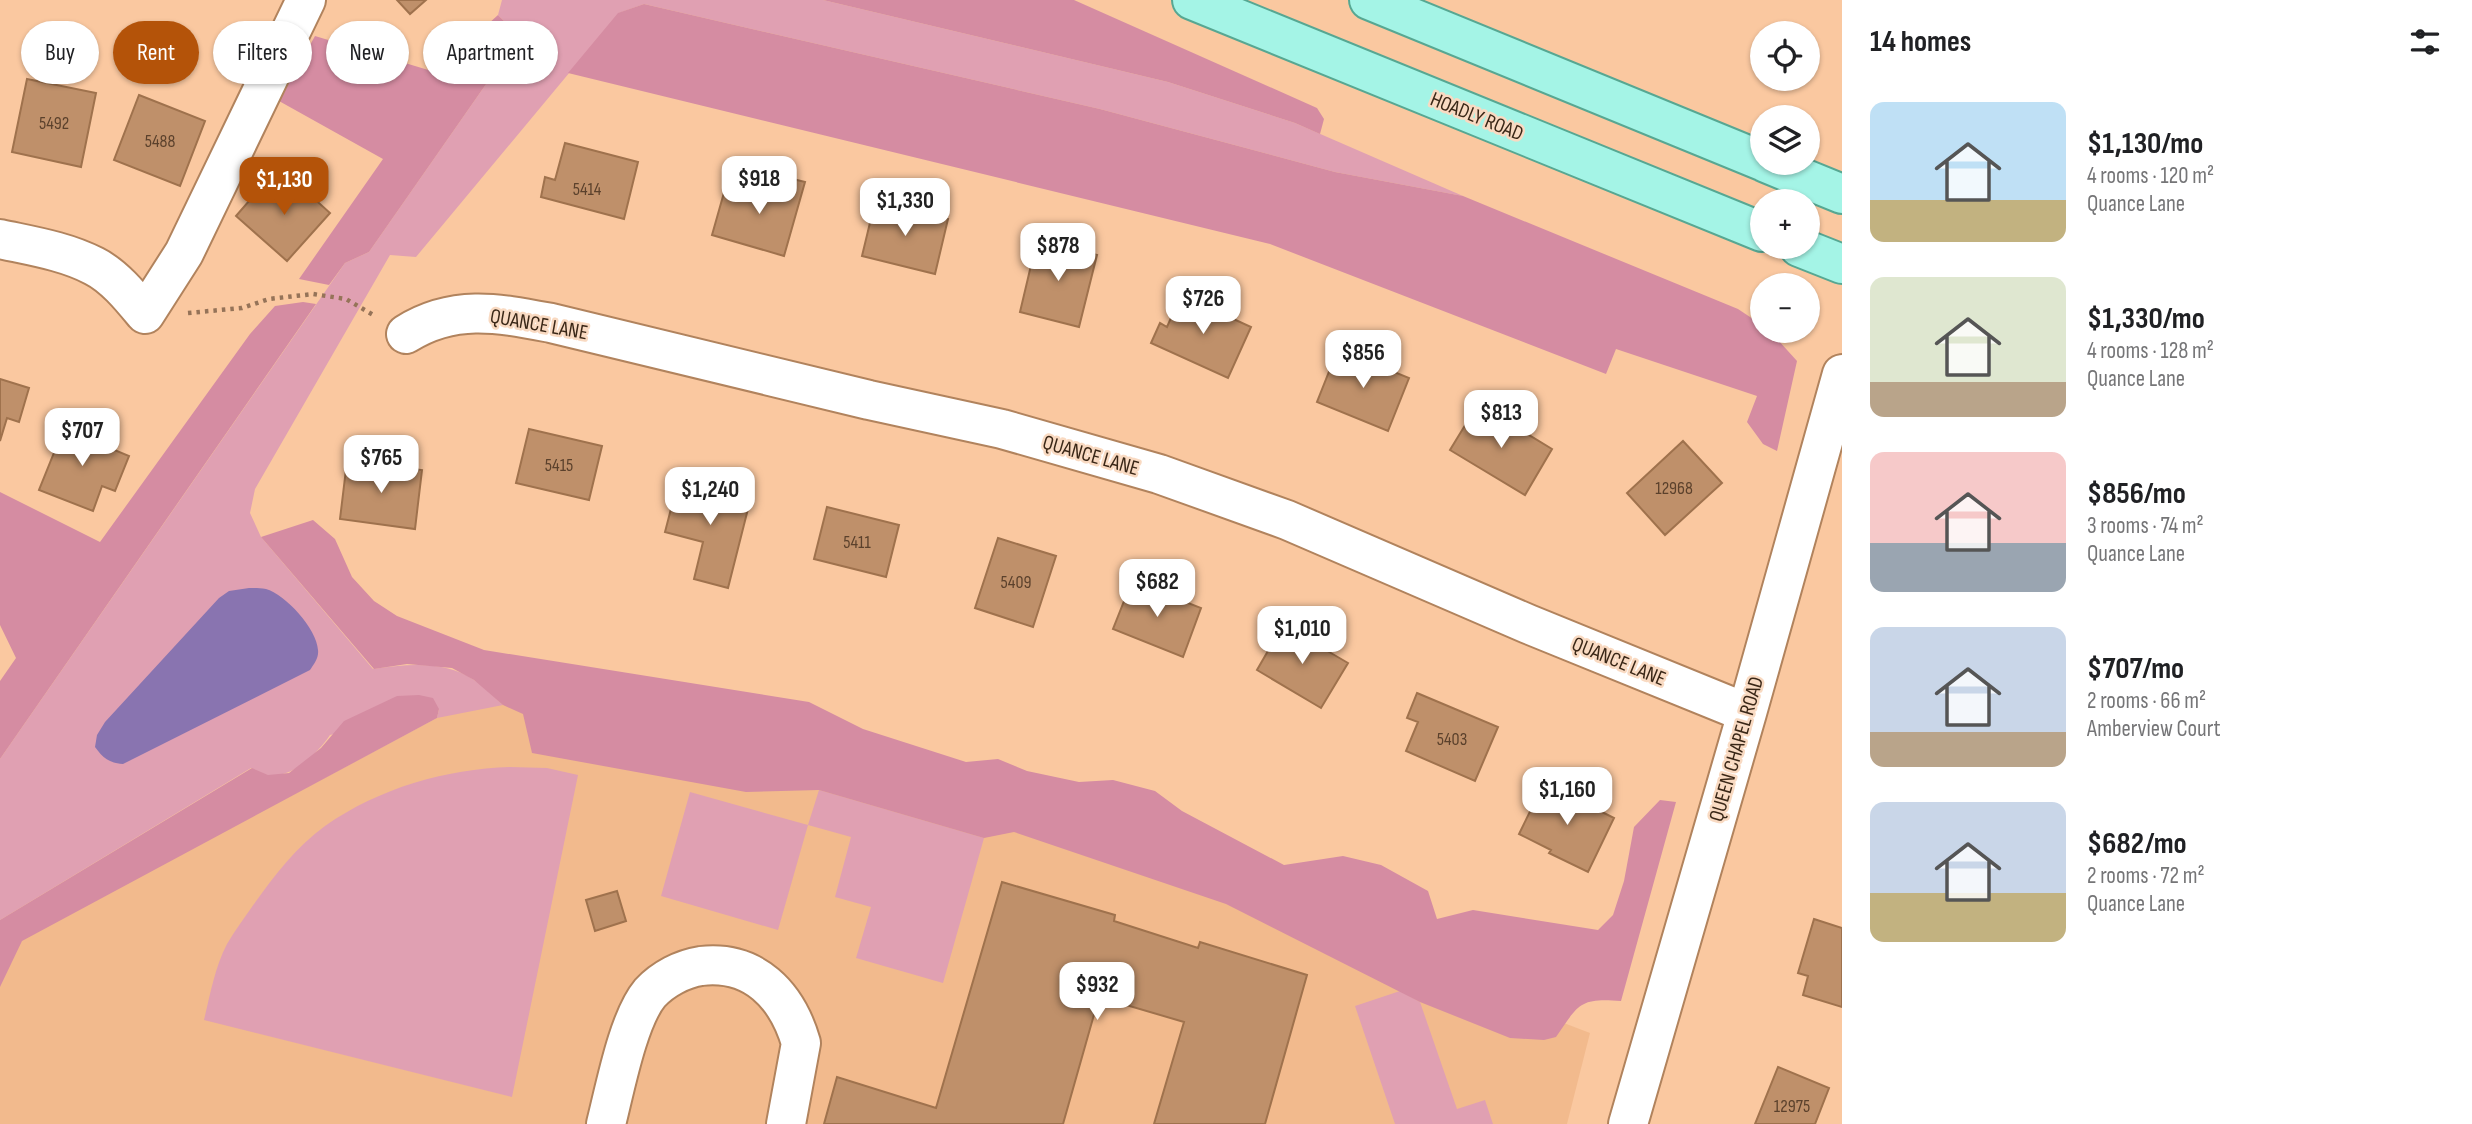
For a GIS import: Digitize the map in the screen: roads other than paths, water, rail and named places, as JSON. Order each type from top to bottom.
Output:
[{"type":"main road","name":"HOADLY ROAD","points":[[1192,0],[1750,227]]},
{"type":"main road","points":[[1369,0],[1750,156]]},
{"type":"main road","points":[[1796,175],[1842,194]]},
{"type":"main road","points":[[1820,255],[1842,264]]},
{"type":"street","points":[[0,239],[64,253],[96,267],[124,290],[145,314],[184,253],[306,0]]},
{"type":"street","name":"QUANCE LANE","points":[[406,334],[443,316],[468,313],[507,315],[1002,429],[1159,474],[1287,520],[1528,624],[1748,713]]},
{"type":"street","name":"QUEEN CHAPEL ROAD","points":[[1628,1124],[1748,713],[1842,374]]},
{"type":"street","points":[[606,1124],[636,1014],[651,993],[671,976],[691,968],[716,964],[743,969],[763,981],[784,1003],[797,1031],[801,1043],[786,1124]]}]
